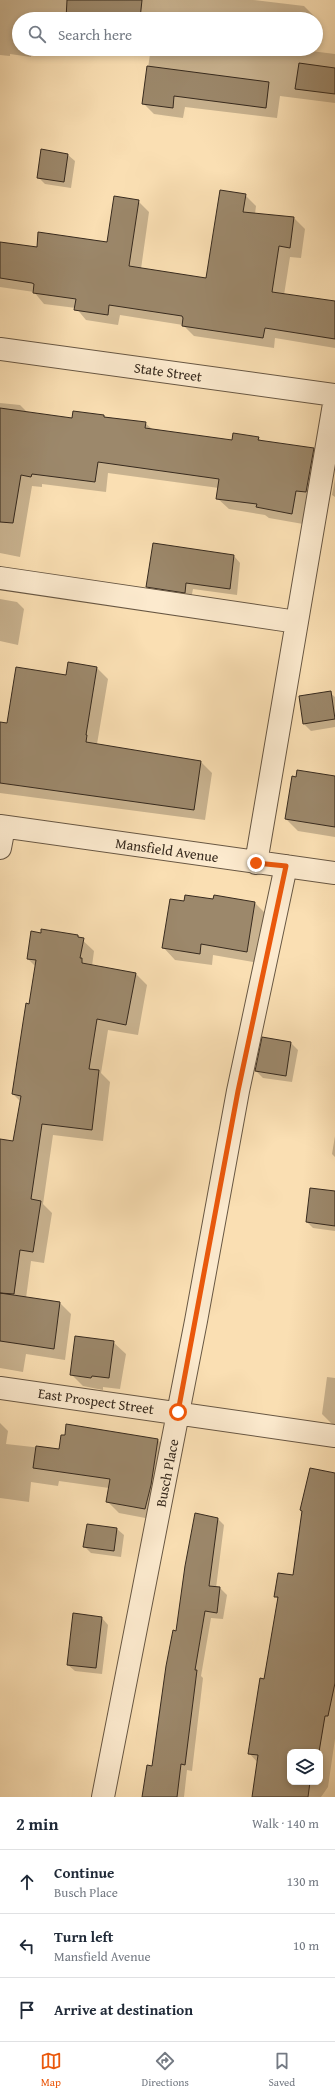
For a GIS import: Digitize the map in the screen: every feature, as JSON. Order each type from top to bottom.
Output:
[{"type":"street","name":"State Street","points":[[0,349],[335,394]]},
{"type":"street","points":[[256,863],[335,398]]},
{"type":"street","points":[[0,578],[297,622]]},
{"type":"street","points":[[0,848],[2,826]]},
{"type":"street","name":"Mansfield Avenue","points":[[2,826],[335,874]]},
{"type":"street","name":"Busch Place","points":[[103,1797],[178,1412],[238,1091],[286,866]]},
{"type":"street","name":"East Prospect Street","points":[[0,1388],[178,1412],[335,1436]]},
{"type":"building","points":[[67,0],[142,0],[141,12],[66,12]]},
{"type":"building","points":[[299,63],[335,68],[335,94],[295,89]]},
{"type":"building","points":[[147,66],[269,82],[266,108],[174,96],[173,108],[142,104]]},
{"type":"building","points":[[41,149],[68,154],[64,182],[37,178]]},
{"type":"building","points":[[220,190],[246,194],[243,212],[294,217],[290,248],[279,246],[272,292],[335,301],[335,339],[265,328],[263,338],[182,326],[182,316],[109,305],[108,315],[74,310],[76,299],[33,293],[34,284],[32,283],[0,278],[0,242],[37,247],[38,232],[107,242],[114,196],[139,200],[129,266],[206,278]]},
{"type":"building","points":[[0,408],[72,418],[73,411],[104,415],[104,417],[146,422],[145,428],[232,440],[233,433],[259,437],[258,440],[314,448],[306,492],[296,491],[292,514],[256,507],[257,504],[216,499],[219,479],[98,462],[95,482],[32,474],[31,477],[21,475],[13,523],[0,522]]},
{"type":"building","points":[[153,543],[234,555],[230,589],[186,583],[185,593],[146,587]]},
{"type":"building","points":[[68,662],[97,667],[86,742],[201,761],[194,810],[0,783],[0,722],[7,723],[16,667],[66,675]]},
{"type":"building","points":[[331,691],[335,719],[303,724],[299,696]]},
{"type":"building","points":[[297,770],[335,776],[335,827],[285,819],[292,776],[296,777]]},
{"type":"building","points":[[185,895],[213,899],[214,895],[255,902],[247,952],[201,944],[200,954],[162,948],[170,899],[184,901]]},
{"type":"building","points":[[41,929],[78,935],[78,937],[84,938],[80,958],[82,958],[82,963],[136,973],[126,1025],[97,1019],[89,1069],[99,1070],[92,1130],[42,1124],[31,1199],[41,1201],[33,1252],[20,1250],[14,1294],[0,1293],[0,1139],[13,1141],[21,1096],[12,1094],[26,1003],[29,1004],[36,960],[27,959],[31,931],[41,933]]},
{"type":"building","points":[[262,1037],[291,1042],[286,1076],[255,1071]]},
{"type":"building","points":[[310,1188],[335,1191],[335,1226],[306,1222]]},
{"type":"building","points":[[0,1293],[60,1302],[54,1349],[0,1341]]},
{"type":"building","points":[[75,1336],[114,1341],[109,1378],[92,1376],[91,1378],[70,1375]]},
{"type":"building","points":[[66,1424],[158,1439],[151,1485],[145,1509],[106,1502],[110,1479],[33,1468],[36,1446],[59,1449],[61,1435],[65,1435]]},
{"type":"building","points":[[310,1468],[335,1473],[335,1683],[328,1716],[325,1716],[320,1749],[287,1749],[287,1785],[310,1785],[308,1797],[252,1797],[258,1755],[248,1754],[260,1678],[264,1679],[278,1597],[274,1597],[278,1573],[293,1575],[302,1511],[300,1510]]},
{"type":"building","points":[[195,1513],[218,1518],[209,1586],[220,1587],[217,1613],[205,1611],[195,1670],[197,1670],[185,1765],[181,1764],[177,1797],[142,1797],[147,1765],[152,1766],[166,1666],[173,1630],[176,1631],[185,1566]]},
{"type":"building","points":[[87,1524],[117,1528],[114,1551],[83,1547]]},
{"type":"building","points":[[73,1613],[102,1617],[96,1668],[67,1665]]},
{"type":"route","points":[[178,1412],[238,1091],[286,866],[256,863]]}]
